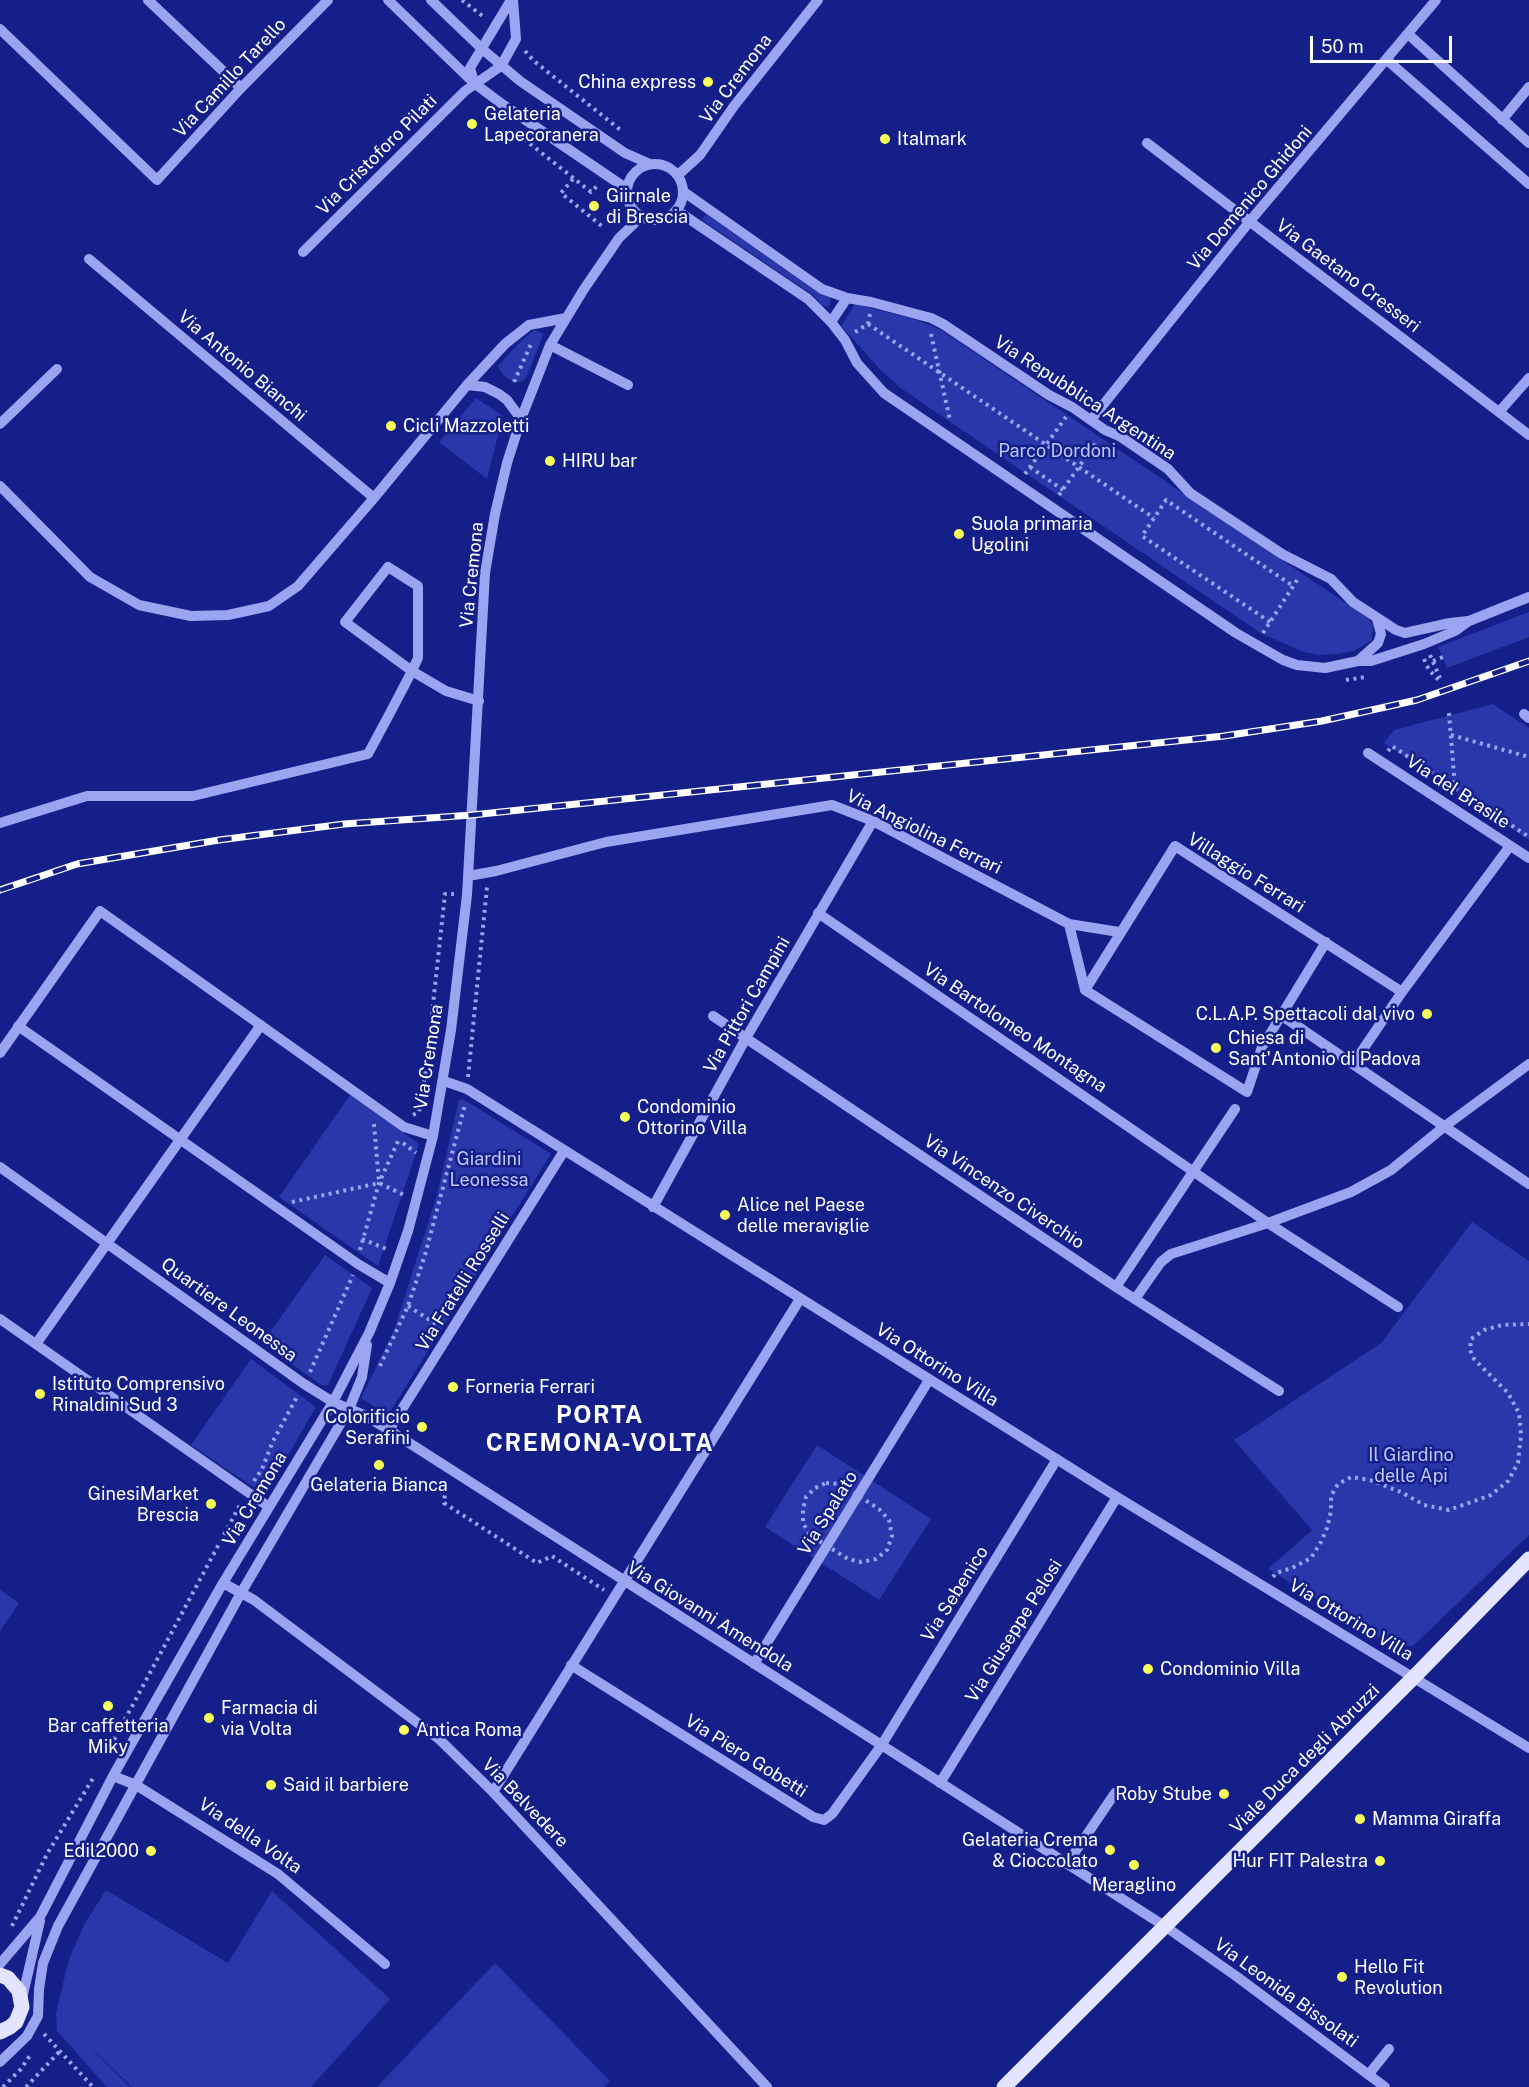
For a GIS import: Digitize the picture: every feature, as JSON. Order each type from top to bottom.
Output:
[{"type":"main road","name":"Viale Duca degli Abruzzi","points":[[1004,2087],[1166,1927],[1529,1559]]},
{"type":"main road","points":[[0,1975],[14,1984],[22,1999],[20,2015],[16,2022],[0,2032]]},
{"type":"street","points":[[148,0],[241,88]]},
{"type":"street","name":"Via Camillo Tarello","points":[[0,29],[157,180],[241,88],[328,0]]},
{"type":"street","points":[[388,0],[474,83],[627,189]]},
{"type":"street","points":[[431,0],[501,66],[625,153],[650,164],[661,164],[672,169],[678,175],[684,192],[683,198],[676,210],[663,219],[650,220],[641,217],[628,200],[627,189],[631,178],[639,169],[650,164]]},
{"type":"street","points":[[474,83],[470,68],[512,0]]},
{"type":"street","points":[[501,66],[516,39],[512,0]]},
{"type":"street","name":"Via Cremona","points":[[678,175],[700,155],[734,106],[818,0]]},
{"type":"street","name":"Via Domenico Ghidoni","points":[[1091,420],[1250,221],[1436,0]]},
{"type":"street","points":[[1408,34],[1529,143]]},
{"type":"street","points":[[1387,60],[1529,184]]},
{"type":"street","name":"Via Cristoforo Pilati","points":[[303,252],[474,83],[501,66]]},
{"type":"street","points":[[1502,120],[1529,87]]},
{"type":"street","name":"Via Gaetano Cresseri","points":[[1147,143],[1529,435]]},
{"type":"street","name":"Via Repubblica Argentina","points":[[684,192],[822,289],[847,298],[931,318],[943,324],[1049,395],[1072,407],[1105,430],[1121,437],[1168,469],[1190,493],[1272,548],[1331,579],[1353,602],[1396,630],[1405,633],[1468,621]]},
{"type":"street","points":[[676,210],[808,299],[831,322],[845,340],[857,363],[884,393],[1245,639],[1298,665],[1326,668],[1358,661],[1371,661],[1424,644],[1455,631],[1468,621],[1529,597]]},
{"type":"street","name":"Via Cremona","points":[[113,1776],[223,1583],[330,1407],[369,1333],[400,1254],[433,1136],[444,1081],[467,895],[485,573],[495,514],[507,463],[521,419],[550,345],[619,238],[641,217]]},
{"type":"street","name":"Via Antonio Bianchi","points":[[89,259],[374,498]]},
{"type":"street","points":[[831,322],[847,298]]},
{"type":"street","points":[[0,486],[90,577],[139,605],[191,616],[228,615],[269,606],[298,586],[374,498],[467,384],[505,344],[529,325],[566,318]]},
{"type":"street","points":[[550,345],[628,385]]},
{"type":"street","points":[[0,424],[57,369]]},
{"type":"street","points":[[1499,412],[1529,378]]},
{"type":"street","points":[[467,384],[485,387],[499,394],[507,400],[521,419]]},
{"type":"street","points":[[0,823],[87,796],[193,796],[368,754],[412,671],[418,658],[418,585],[388,567],[345,622],[412,671],[446,691],[479,700]]},
{"type":"street","points":[[1358,661],[1378,643],[1381,634],[1377,619]]},
{"type":"street","name":"Via del Brasile","points":[[1368,753],[1529,858]]},
{"type":"street","name":"Via Angiolina Ferrari","points":[[468,876],[606,842],[832,805],[873,822],[1069,924]]},
{"type":"street","name":"Via Pittori Campini","points":[[653,1207],[746,1038],[873,822]]},
{"type":"street","name":"Villaggio Ferrari","points":[[1085,990],[1119,932],[1175,846],[1402,992]]},
{"type":"street","points":[[1353,1064],[1402,992],[1509,846]]},
{"type":"street","points":[[0,1053],[100,911],[404,1127],[433,1136]]},
{"type":"street","name":"Via Bartolomeo Montagna","points":[[818,913],[1268,1223],[1398,1307]]},
{"type":"street","points":[[1119,932],[1069,924],[1085,990],[1246,1092],[1262,1047],[1326,942]]},
{"type":"street","points":[[1281,1015],[1529,1184]]},
{"type":"street","name":"Via Vincenzo Civerchio","points":[[713,1016],[1116,1287],[1279,1391]]},
{"type":"street","points":[[36,1344],[261,1025]]},
{"type":"street","points":[[18,1026],[358,1264],[390,1283]]},
{"type":"street","points":[[1135,1299],[1161,1262],[1171,1254],[1268,1223],[1351,1192],[1391,1170],[1445,1126],[1529,1064]]},
{"type":"street","name":"Via Ottorino Villa","points":[[444,1081],[467,1089],[1117,1497],[1529,1748]]},
{"type":"street","points":[[1116,1287],[1235,1109]]},
{"type":"street","name":"Via Fratelli Rosselli","points":[[388,1430],[564,1151]]},
{"type":"street","name":"Quartiere Leonessa","points":[[0,1167],[330,1407]]},
{"type":"street","points":[[493,1792],[800,1299]]},
{"type":"street","points":[[0,1318],[269,1507]]},
{"type":"street","points":[[0,2062],[27,2036],[38,2016],[43,1963],[58,1926],[241,1593],[349,1409],[362,1377],[369,1333]]},
{"type":"street","name":"Via Spalato","points":[[754,1664],[929,1380]]},
{"type":"street","name":"Via Giovanni Amendola","points":[[330,1407],[349,1409],[362,1414],[388,1430],[1166,1927]]},
{"type":"street","name":"Via Sebenico","points":[[880,1746],[1057,1459]]},
{"type":"street","name":"Via Giuseppe Pelosi","points":[[940,1784],[1117,1497]]},
{"type":"street","name":"Via Belvedere","points":[[223,1583],[254,1600],[439,1738],[493,1792],[767,2087]]},
{"type":"street","name":"Via Piero Gobetti","points":[[571,1665],[813,1817],[824,1820],[832,1814],[880,1746]]},
{"type":"street","points":[[0,1964],[40,1917],[113,1776]]},
{"type":"street","name":"Via della Volta","points":[[113,1776],[136,1785],[278,1874],[385,1964]]},
{"type":"street","points":[[1067,1864],[1115,1793]]},
{"type":"street","points":[[22,1999],[40,1917]]},
{"type":"street","name":"Via Leonida Bissolati","points":[[1166,1927],[1385,2087]]},
{"type":"street","points":[[22,1999],[39,1989]]},
{"type":"street","points":[[1369,2074],[1389,2049]]},
{"type":"path","points":[[462,0],[496,25]]},
{"type":"path","points":[[516,39],[534,61],[623,132]]},
{"type":"path","points":[[573,178],[561,194],[603,227]]},
{"type":"path","points":[[849,335],[868,324],[871,307]]},
{"type":"path","points":[[868,324],[1154,518]]},
{"type":"path","points":[[928,324],[950,424]]},
{"type":"path","points":[[514,382],[533,339]]},
{"type":"path","points":[[1025,474],[1068,414]]},
{"type":"path","points":[[1058,497],[1100,437]]},
{"type":"path","points":[[1030,467],[1063,490]]},
{"type":"path","points":[[1270,622],[1142,536],[1166,500],[1293,586]]},
{"type":"path","points":[[1262,634],[1302,573]]},
{"type":"path","points":[[1433,661],[1443,657]]},
{"type":"path","points":[[1414,662],[1424,659],[1429,670],[1441,682],[1436,668]]},
{"type":"path","points":[[1342,681],[1372,675]]},
{"type":"path","points":[[1449,712],[1455,788]]},
{"type":"path","points":[[1451,735],[1529,757]]},
{"type":"path","points":[[1381,762],[1392,746],[1529,837]]},
{"type":"path","points":[[377,1371],[408,1306],[425,1255],[449,1170],[464,1104],[488,872]]},
{"type":"path","points":[[106,1754],[262,1469],[273,1440],[309,1374],[358,1264],[362,1239],[379,1183],[409,1116],[419,1112],[429,1047],[446,894],[467,895]]},
{"type":"path","points":[[464,1104],[473,1110]]},
{"type":"path","points":[[379,1183],[374,1116],[382,1124]]},
{"type":"path","points":[[390,1132],[416,1152],[413,1163]]},
{"type":"path","points":[[297,1209],[288,1203],[379,1183],[403,1196],[406,1185]]},
{"type":"path","points":[[362,1239],[400,1254]]},
{"type":"path","points":[[351,1245],[360,1251]]},
{"type":"path","points":[[343,1271],[352,1278]]},
{"type":"path","points":[[408,1306],[439,1326]]},
{"type":"path","points":[[433,1336],[446,1316]]},
{"type":"path","points":[[1276,1573],[1311,1558],[1327,1528],[1331,1496],[1338,1484],[1351,1477],[1370,1480],[1401,1492],[1424,1506],[1449,1510],[1491,1495],[1508,1481],[1518,1463],[1521,1435],[1519,1413],[1508,1393],[1474,1359],[1470,1350],[1471,1339],[1484,1330],[1502,1325],[1529,1324]]},
{"type":"path","points":[[300,1367],[309,1374]]},
{"type":"path","points":[[302,1388],[330,1407]]},
{"type":"path","points":[[436,1479],[446,1485],[444,1503],[537,1563],[552,1556],[615,1596]]},
{"type":"path","points":[[9,1932],[47,1854],[95,1774]]},
{"type":"path","points":[[44,2034],[93,2087]]},
{"type":"path","points":[[26,2087],[60,2051]]},
{"type":"green space","points":[[706,214],[816,291],[828,296],[831,299],[830,305],[828,307],[822,305],[813,295],[702,220]]},
{"type":"green space","name":"Parco Dordoni","points":[[855,304],[917,320],[939,329],[956,340],[1368,618],[1373,625],[1372,640],[1354,651],[1319,655],[1304,652],[1262,634],[899,387],[841,326]]},
{"type":"green space","points":[[535,330],[543,334],[526,378],[522,382],[514,382],[500,371],[498,366],[523,339]]},
{"type":"green space","points":[[476,398],[503,416],[487,479],[439,442]]},
{"type":"green space","points":[[1529,612],[1529,637],[1447,668],[1438,647]]},
{"type":"green space","points":[[1493,704],[1529,728],[1529,840],[1384,743],[1394,730]]},
{"type":"green space","name":"Giardini Leonessa","points":[[350,1095],[419,1144],[378,1266],[279,1197]]},
{"type":"green space","name":"Giardini Leonessa","points":[[463,1099],[551,1154],[388,1415],[361,1398],[394,1330],[437,1195],[459,1100]]},
{"type":"green space","name":"Il Giardino delle Api","points":[[1472,1222],[1529,1261],[1529,1535],[1413,1646],[1391,1645],[1268,1569],[1312,1530],[1234,1440],[1381,1343]]},
{"type":"green space","points":[[325,1255],[372,1288],[328,1385],[323,1386],[262,1343]]},
{"type":"green space","points":[[251,1359],[316,1407],[265,1495],[191,1445]]},
{"type":"green space","points":[[817,1445],[931,1519],[879,1600],[765,1527]]},
{"type":"green space","points":[[0,1590],[19,1603],[0,1631]]},
{"type":"green space","points":[[106,1890],[228,1963],[272,1891],[390,1999],[311,2087],[132,2087],[79,2036],[130,2087],[107,2087],[57,2031],[56,2013],[69,1959],[85,1923]]},
{"type":"green space","points":[[495,1963],[610,2081],[604,2087],[377,2087]]},
{"type":"railway","points":[[0,890],[77,864],[219,840],[344,824],[472,815],[1224,736],[1322,721],[1417,700],[1529,661]]},
{"type":"place","name":"China express","points":[[708,82]]},
{"type":"place","name":"Gelateria Lapecoranera","points":[[472,124]]},
{"type":"place","name":"Italmark","points":[[885,139]]},
{"type":"place","name":"Giirnale di Brescia","points":[[594,206]]},
{"type":"place","name":"Cicli Mazzoletti","points":[[391,426]]},
{"type":"place","name":"HIRU bar","points":[[550,461]]},
{"type":"place","name":"Suola primaria Ugolini","points":[[959,534]]},
{"type":"place","name":"C.L.A.P. Spettacoli dal vivo","points":[[1427,1014]]},
{"type":"place","name":"Chiesa di Sant'Antonio di Padova","points":[[1216,1048]]},
{"type":"place","name":"Condominio Ottorino Villa","points":[[625,1117]]},
{"type":"place","name":"Alice nel Paese delle meraviglie","points":[[725,1215]]},
{"type":"place","name":"Forneria Ferrari","points":[[453,1387]]},
{"type":"place","name":"Istituto Comprensivo Rinaldini Sud 3","points":[[40,1394]]},
{"type":"place","name":"Colorificio Serafini","points":[[422,1427]]},
{"type":"place","name":"Gelateria Bianca","points":[[379,1465]]},
{"type":"place","name":"GinesiMarket Brescia","points":[[211,1504]]},
{"type":"place","name":"Condominio Villa","points":[[1148,1669]]},
{"type":"place","name":"Bar caffetteria Miky","points":[[108,1706]]},
{"type":"place","name":"Farmacia di via Volta","points":[[209,1718]]},
{"type":"place","name":"Antica Roma","points":[[404,1730]]},
{"type":"place","name":"Said il barbiere","points":[[271,1785]]},
{"type":"place","name":"Roby Stube","points":[[1224,1794]]},
{"type":"place","name":"Mamma Giraffa","points":[[1360,1819]]},
{"type":"place","name":"Gelateria Crema & Cioccolato","points":[[1110,1850]]},
{"type":"place","name":"Edil2000","points":[[151,1851]]},
{"type":"place","name":"Hur FIT Palestra","points":[[1380,1861]]},
{"type":"place","name":"Meraglino","points":[[1134,1865]]},
{"type":"place","name":"Hello Fit Revolution","points":[[1342,1977]]},
{"type":"district","name":"PORTA CREMONA-VOLTA","points":[[600,1430]]}]
